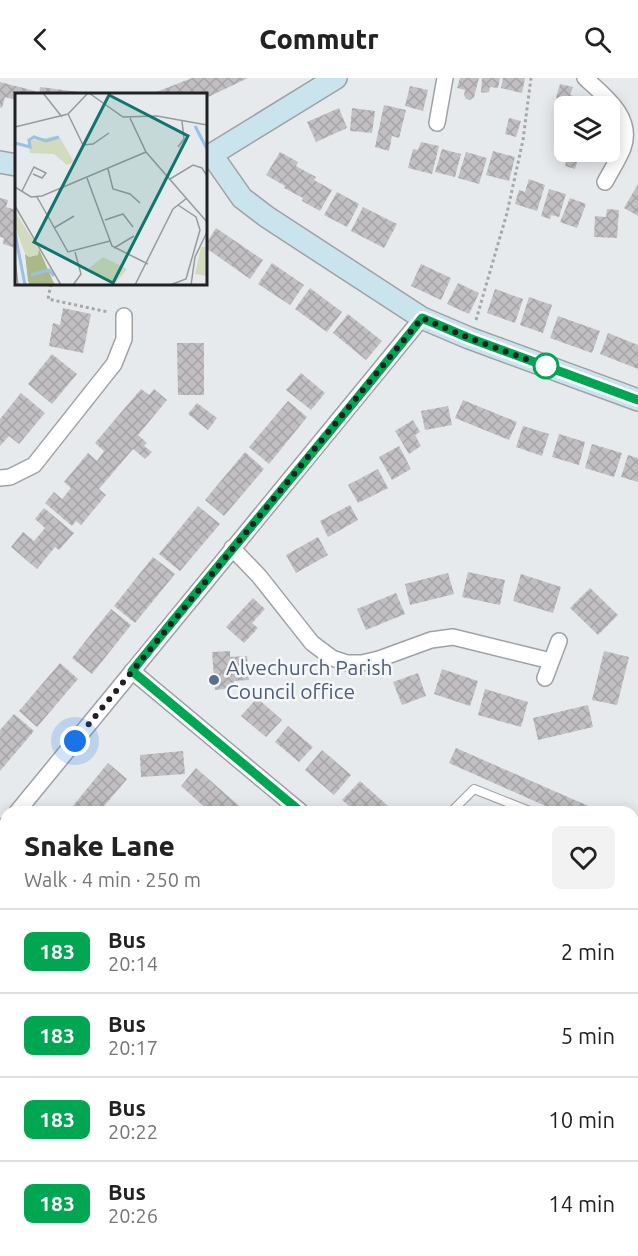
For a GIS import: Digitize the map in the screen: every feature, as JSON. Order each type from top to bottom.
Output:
[{"type":"street","points":[[336,78],[209,156],[242,198],[267,217],[422,318],[469,338],[638,400]]},
{"type":"street","points":[[437,123],[445,78]]},
{"type":"street","points":[[585,78],[608,99],[621,115],[625,130],[624,147],[605,182]]},
{"type":"street","points":[[0,162],[15,165]]},
{"type":"street","points":[[0,478],[10,477],[34,465],[114,364],[124,339],[124,316]]},
{"type":"street","points":[[22,806],[231,548],[422,318]]},
{"type":"street","points":[[231,548],[259,576],[312,643],[332,658],[347,663],[362,663],[432,640],[453,637],[551,661]]},
{"type":"street","points":[[544,678],[559,641]]},
{"type":"street","points":[[132,671],[294,806]]},
{"type":"lane","points":[[457,806],[474,789],[517,806]]},
{"type":"path","points":[[469,338],[507,213],[523,140],[531,78]]},
{"type":"path","points":[[51,285],[48,299],[124,316]]},
{"type":"building","points":[[192,78],[248,78],[207,98],[207,93],[154,93]]},
{"type":"building","points":[[460,78],[479,78],[474,97],[470,100],[464,95],[465,90],[457,88]]},
{"type":"building","points":[[482,78],[500,78],[498,88],[490,87],[489,92],[481,92]]},
{"type":"building","points":[[503,78],[525,78],[522,93],[501,88]]},
{"type":"building","points":[[0,82],[35,91],[35,93],[15,93],[15,100],[5,97],[2,108],[0,107]]},
{"type":"building","points":[[560,84],[573,87],[570,95],[573,96],[557,96]]},
{"type":"building","points":[[410,86],[428,90],[423,111],[405,106]]},
{"type":"building","points":[[40,87],[87,93],[39,93]]},
{"type":"building","points":[[384,105],[406,110],[399,138],[392,136],[389,151],[375,147]]},
{"type":"building","points":[[339,108],[347,128],[316,142],[307,122]]},
{"type":"building","points":[[352,108],[375,111],[372,133],[350,131]]},
{"type":"building","points":[[509,118],[521,121],[516,137],[505,134]]},
{"type":"building","points":[[421,142],[439,146],[432,174],[408,168],[413,149],[418,150]]},
{"type":"building","points":[[442,149],[461,154],[455,177],[435,172]]},
{"type":"building","points":[[493,151],[515,157],[509,181],[486,175]]},
{"type":"building","points":[[280,152],[298,162],[296,166],[316,177],[314,180],[332,190],[320,211],[266,175]]},
{"type":"building","points":[[466,152],[487,158],[479,184],[458,178]]},
{"type":"building","points":[[566,162],[577,162],[575,169],[565,166]]},
{"type":"building","points":[[529,179],[545,185],[537,211],[515,204],[519,190],[525,192]]},
{"type":"building","points":[[638,184],[638,216],[624,208]]},
{"type":"building","points":[[549,189],[566,194],[559,217],[551,215],[550,219],[541,216]]},
{"type":"building","points":[[337,192],[359,204],[347,227],[324,215]]},
{"type":"building","points":[[0,198],[8,200],[6,207],[15,210],[15,248],[3,244],[4,238],[0,237]]},
{"type":"building","points":[[570,198],[586,204],[577,228],[560,222]]},
{"type":"building","points":[[363,207],[397,224],[384,248],[351,231]]},
{"type":"building","points":[[607,209],[619,210],[617,238],[594,237],[595,216],[606,217]]},
{"type":"building","points":[[216,228],[263,260],[250,279],[207,249],[207,242]]},
{"type":"building","points":[[272,263],[304,285],[290,305],[258,284]]},
{"type":"building","points":[[421,264],[451,278],[441,300],[411,286]]},
{"type":"building","points":[[458,283],[479,293],[469,314],[447,304]]},
{"type":"building","points":[[310,288],[342,312],[327,332],[295,309]]},
{"type":"building","points":[[495,289],[523,299],[515,323],[487,313]]},
{"type":"building","points":[[529,297],[552,305],[543,333],[520,325]]},
{"type":"building","points":[[63,308],[91,314],[83,353],[49,346],[53,323],[60,325]]},
{"type":"building","points":[[348,314],[382,341],[366,360],[333,333]]},
{"type":"building","points":[[558,316],[600,331],[592,353],[550,338]]},
{"type":"building","points":[[608,333],[638,345],[638,369],[600,354]]},
{"type":"building","points":[[177,343],[204,343],[204,395],[178,395]]},
{"type":"building","points":[[52,354],[77,374],[52,404],[28,384]]},
{"type":"building","points":[[301,373],[325,393],[311,410],[286,390]]},
{"type":"building","points":[[141,389],[149,395],[154,389],[167,400],[138,435],[147,443],[144,446],[152,452],[145,459],[133,449],[99,489],[106,495],[81,525],[76,521],[72,526],[45,503],[54,492],[62,499],[71,488],[64,482],[88,453],[97,461],[104,451],[95,443]]},
{"type":"building","points":[[21,393],[45,413],[19,444],[9,436],[0,446],[0,419]]},
{"type":"building","points":[[463,400],[517,422],[509,440],[455,418]]},
{"type":"building","points":[[288,401],[307,417],[269,464],[249,447]]},
{"type":"building","points":[[197,403],[217,418],[208,430],[188,414]]},
{"type":"building","points":[[448,406],[452,425],[425,430],[421,411]]},
{"type":"building","points":[[413,420],[420,432],[415,435],[421,446],[409,454],[395,431]]},
{"type":"building","points":[[523,426],[549,434],[542,456],[516,447]]},
{"type":"building","points":[[559,434],[585,442],[579,465],[552,457]]},
{"type":"building","points":[[592,444],[622,453],[614,477],[585,468]]},
{"type":"building","points":[[399,446],[411,469],[392,480],[379,457]]},
{"type":"building","points":[[245,452],[264,469],[224,516],[205,500]]},
{"type":"building","points":[[628,455],[638,458],[638,482],[621,477]]},
{"type":"building","points":[[378,469],[388,488],[358,503],[348,485]]},
{"type":"building","points":[[350,505],[358,520],[328,537],[320,521]]},
{"type":"building","points":[[198,506],[220,524],[180,571],[159,554]]},
{"type":"building","points":[[44,508],[74,533],[59,550],[55,547],[37,569],[11,547],[23,532],[34,541],[40,534],[45,528],[35,519]]},
{"type":"building","points":[[318,537],[328,555],[296,573],[286,555]]},
{"type":"building","points":[[153,557],[175,574],[135,623],[114,606]]},
{"type":"building","points":[[468,572],[505,580],[500,605],[462,597]]},
{"type":"building","points":[[448,573],[454,594],[410,605],[405,584]]},
{"type":"building","points":[[521,574],[561,587],[553,613],[513,601]]},
{"type":"building","points":[[590,588],[618,615],[598,635],[570,608]]},
{"type":"building","points":[[396,593],[405,614],[366,630],[357,609]]},
{"type":"building","points":[[253,598],[265,609],[252,623],[258,628],[244,643],[226,627]]},
{"type":"building","points":[[111,609],[131,625],[92,674],[72,658]]},
{"type":"building","points":[[230,651],[230,657],[247,656],[249,680],[234,681],[234,688],[215,690],[212,652]]},
{"type":"building","points":[[604,651],[629,657],[617,705],[592,700]]},
{"type":"building","points":[[60,663],[78,679],[37,727],[19,711]]},
{"type":"building","points":[[442,669],[478,681],[470,706],[434,694]]},
{"type":"building","points":[[418,673],[426,696],[402,705],[393,682]]},
{"type":"building","points":[[485,689],[528,702],[521,727],[478,715]]},
{"type":"building","points":[[257,698],[282,720],[266,737],[241,716]]},
{"type":"building","points":[[588,705],[593,727],[538,740],[533,718]]},
{"type":"building","points":[[14,714],[34,731],[0,771],[0,730]]},
{"type":"building","points":[[288,726],[313,747],[299,762],[275,742]]},
{"type":"building","points":[[456,748],[588,806],[546,806],[449,763]]},
{"type":"building","points":[[322,750],[351,775],[334,795],[305,770]]},
{"type":"building","points":[[183,751],[185,774],[141,777],[140,755]]},
{"type":"building","points":[[108,763],[127,779],[104,806],[73,806]]},
{"type":"building","points":[[196,768],[239,806],[203,806],[181,786]]},
{"type":"building","points":[[360,781],[388,806],[349,806],[342,800]]},
{"type":"bus line","name":"183","points":[[294,806],[132,671],[422,318],[469,338],[638,400]]},
{"type":"place","name":"Alvechurch Parish Council office","points":[[214,680]]},
{"type":"route","points":[[75,741],[422,318],[548,367],[546,366]]}]
